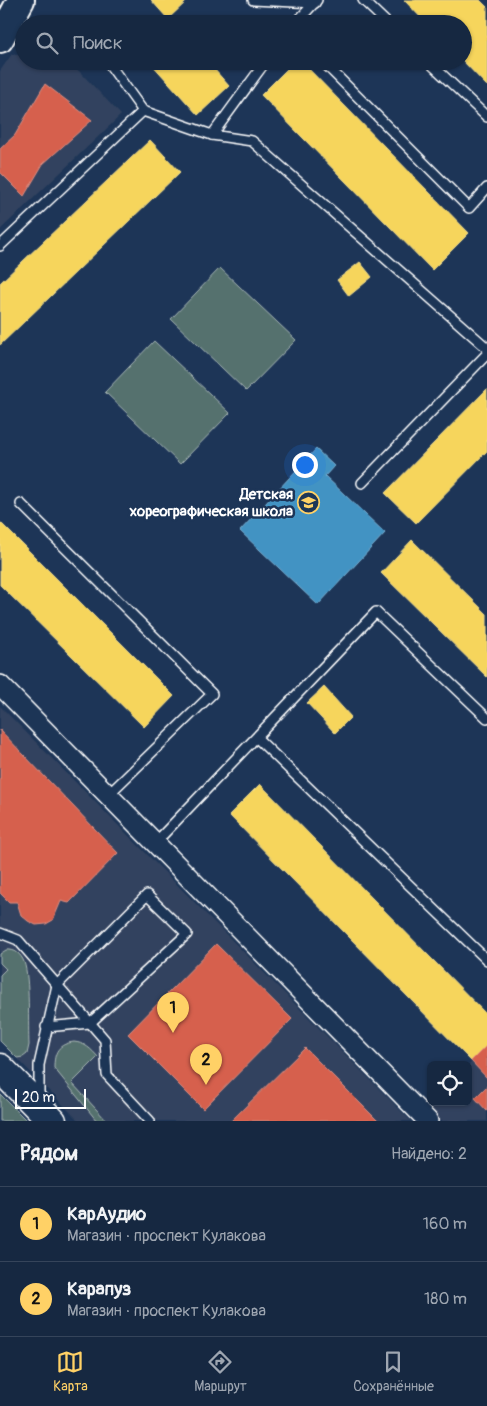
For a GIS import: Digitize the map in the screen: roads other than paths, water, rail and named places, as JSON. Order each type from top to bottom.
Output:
[{"type":"main road","points":[[0,1068],[45,1114]]},
{"type":"street","points":[[8,32],[21,0]]},
{"type":"street","points":[[0,684],[428,1121]]},
{"type":"lane","points":[[253,0],[316,1]]},
{"type":"lane","points":[[363,0],[379,15]]},
{"type":"lane","points":[[303,15],[316,1]]},
{"type":"lane","points":[[113,70],[143,111],[212,135],[252,140],[487,348]]},
{"type":"lane","points":[[212,135],[259,70]]},
{"type":"lane","points":[[331,70],[469,208],[487,188]]},
{"type":"lane","points":[[437,70],[487,117]]},
{"type":"lane","points":[[0,246],[143,111]]},
{"type":"lane","points":[[362,483],[487,354]]},
{"type":"lane","points":[[21,504],[212,694],[108,795]]},
{"type":"lane","points":[[155,843],[376,612],[487,718]]},
{"type":"lane","points":[[257,738],[487,960]]},
{"type":"lane","points":[[45,1114],[39,1065],[46,1026],[57,985],[147,895],[186,934],[90,1023],[46,1026]]},
{"type":"lane","points":[[0,932],[18,940],[105,1040],[107,1075],[150,1121]]},
{"type":"place","name":"Детская хореографическая школа","points":[[309,503]]},
{"type":"place","name":"КарАудио","points":[[173,1033]]},
{"type":"place","name":"Карапуз","points":[[206,1085]]}]
